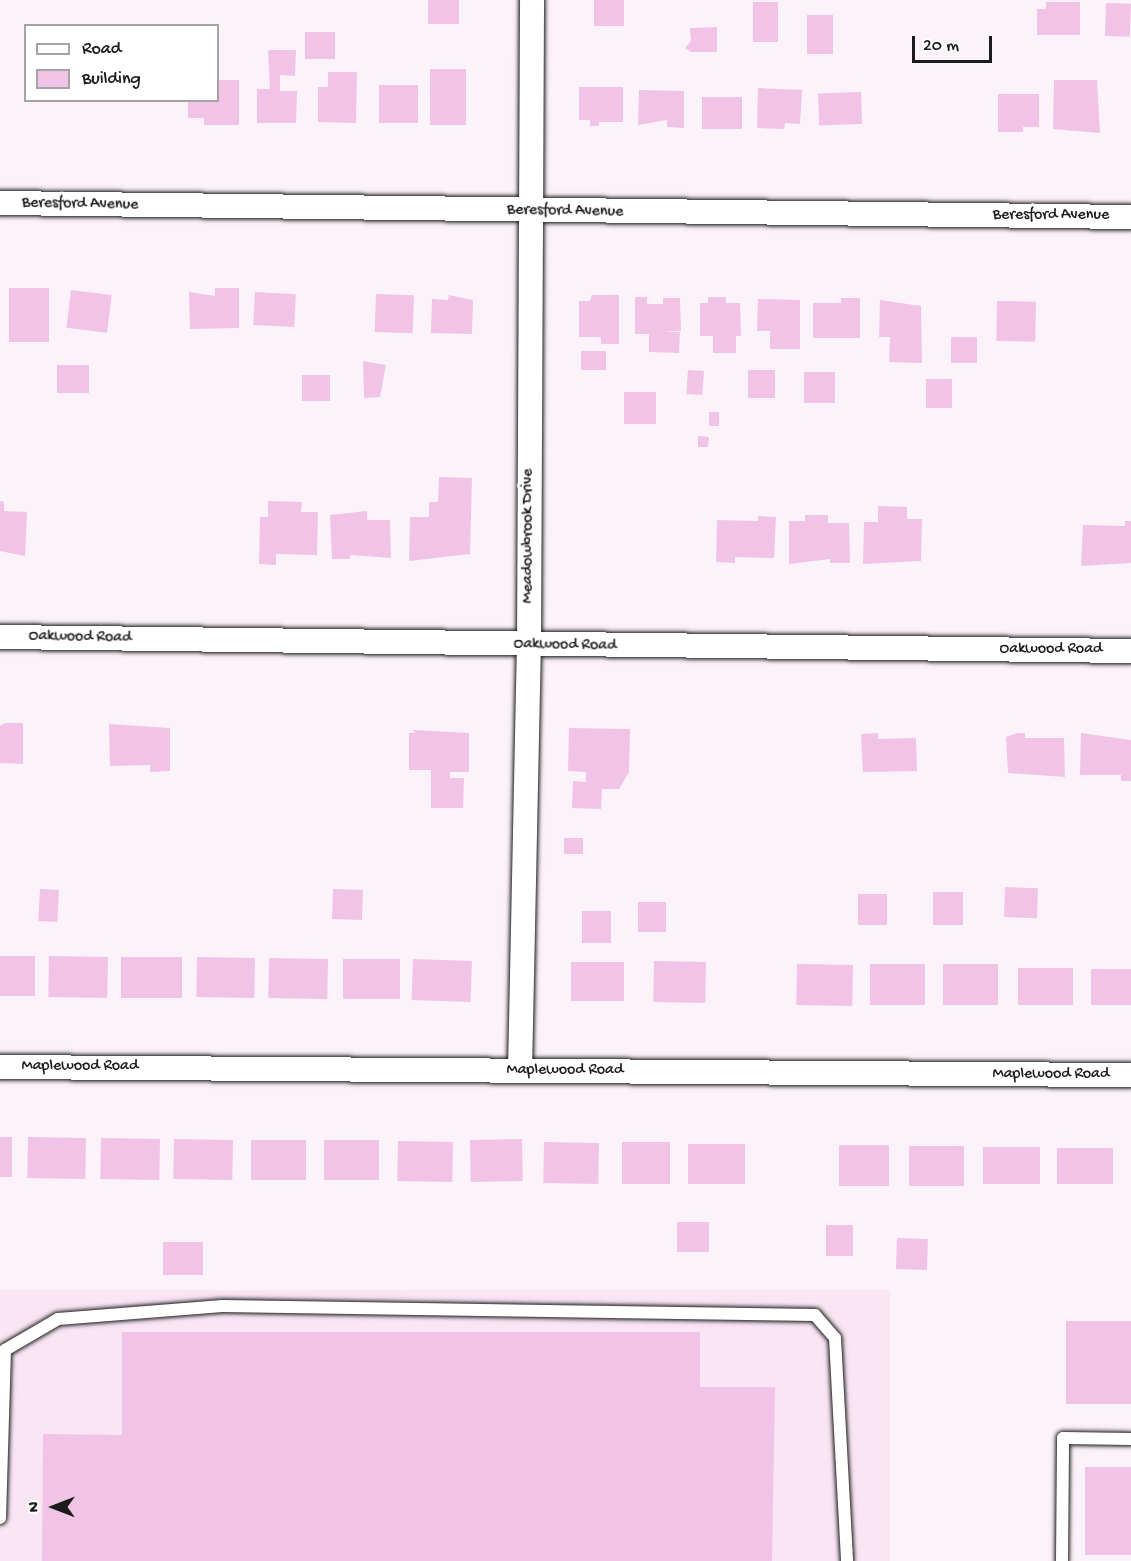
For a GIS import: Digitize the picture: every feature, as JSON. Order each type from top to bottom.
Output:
[{"type":"street","name":"Meadowbrook Drive","points":[[520,1071],[529,646],[529,212],[532,0]]},
{"type":"street","name":"Beresford Avenue","points":[[0,203],[529,212],[1131,217]]},
{"type":"street","name":"Oakwood Road","points":[[0,637],[529,646],[1131,651]]},
{"type":"street","name":"Maplewood Road","points":[[0,1066],[1131,1075]]},
{"type":"lane","points":[[0,1518],[5,1350],[58,1319],[222,1306],[815,1315],[835,1338],[847,1561]]},
{"type":"lane","points":[[1062,1561],[1063,1438],[1131,1439]]},
{"type":"shaded area","points":[[0,1290],[890,1290],[890,1561],[0,1561]]},
{"type":"building","points":[[428,0],[459,0],[459,24],[428,24]]},
{"type":"building","points":[[594,0],[624,0],[624,26],[594,26]]},
{"type":"building","points":[[753,2],[778,2],[778,42],[753,42]]},
{"type":"building","points":[[1046,2],[1080,2],[1080,35],[1037,35],[1037,9],[1046,9]]},
{"type":"building","points":[[1106,3],[1131,4],[1130,37],[1105,36]]},
{"type":"building","points":[[807,15],[833,15],[833,54],[807,54]]},
{"type":"building","points":[[717,27],[717,52],[691,52],[685,48],[691,41],[690,28]]},
{"type":"building","points":[[305,32],[335,32],[335,59],[305,59]]},
{"type":"building","points":[[268,50],[296,50],[295,76],[280,75],[280,91],[297,91],[296,123],[257,123],[257,89],[270,89]]},
{"type":"building","points":[[430,69],[466,69],[466,125],[430,125]]},
{"type":"building","points":[[328,72],[357,72],[356,123],[318,122],[318,87],[328,87]]},
{"type":"building","points":[[219,80],[239,80],[239,125],[204,125],[204,118],[188,118],[188,102],[219,102]]},
{"type":"building","points":[[1054,80],[1097,80],[1100,133],[1053,129]]},
{"type":"building","points":[[379,85],[418,85],[418,123],[379,123]]},
{"type":"building","points":[[579,87],[623,87],[623,122],[599,122],[599,126],[590,126],[590,120],[579,120]]},
{"type":"building","points":[[758,88],[802,90],[800,124],[785,123],[784,129],[757,128]]},
{"type":"building","points":[[639,90],[684,91],[684,128],[667,127],[667,120],[638,125]]},
{"type":"building","points":[[861,92],[862,124],[819,125],[818,94]]},
{"type":"building","points":[[998,94],[1039,94],[1039,127],[1023,127],[1023,132],[998,132]]},
{"type":"building","points":[[702,97],[742,97],[742,129],[702,129]]},
{"type":"building","points":[[9,288],[49,288],[49,342],[9,342]]},
{"type":"building","points":[[215,288],[239,288],[239,328],[190,329],[189,292],[215,296]]},
{"type":"building","points":[[71,290],[112,295],[107,333],[66,328]]},
{"type":"building","points":[[255,292],[296,294],[294,327],[253,325]]},
{"type":"building","points":[[376,294],[414,295],[413,333],[375,332]]},
{"type":"building","points":[[449,295],[473,300],[472,334],[431,333],[432,299],[448,300]]},
{"type":"building","points":[[592,295],[619,295],[619,344],[601,344],[601,337],[579,337],[579,301],[590,301]]},
{"type":"building","points":[[635,297],[647,297],[647,304],[663,304],[663,298],[680,298],[681,331],[663,331],[680,332],[679,353],[649,352],[649,334],[635,334]]},
{"type":"building","points":[[708,297],[726,297],[726,303],[740,303],[741,336],[736,336],[736,353],[713,353],[713,336],[700,336],[700,303],[708,303]]},
{"type":"building","points":[[841,298],[860,298],[860,338],[813,338],[813,303],[841,303]]},
{"type":"building","points":[[758,299],[800,300],[800,349],[770,349],[770,331],[757,331]]},
{"type":"building","points":[[880,300],[921,306],[922,363],[889,362],[890,337],[879,337]]},
{"type":"building","points":[[997,301],[1036,302],[1035,342],[996,341]]},
{"type":"building","points":[[951,337],[977,337],[977,363],[951,363]]},
{"type":"building","points":[[581,351],[606,351],[606,370],[581,370]]},
{"type":"building","points":[[363,361],[386,365],[380,397],[364,398]]},
{"type":"building","points":[[57,365],[89,365],[89,393],[57,393]]},
{"type":"building","points":[[688,370],[704,371],[702,395],[686,394]]},
{"type":"building","points":[[748,370],[775,370],[775,398],[748,398]]},
{"type":"building","points":[[804,372],[835,372],[835,403],[804,403]]},
{"type":"building","points":[[302,375],[330,375],[330,401],[302,401]]},
{"type":"building","points":[[926,379],[952,379],[952,408],[926,408]]},
{"type":"building","points":[[624,392],[656,392],[656,424],[624,424]]},
{"type":"building","points":[[709,412],[719,412],[719,426],[709,426]]},
{"type":"building","points":[[698,436],[709,437],[708,447],[698,447]]},
{"type":"building","points":[[439,477],[472,478],[470,554],[409,561],[410,517],[429,517],[429,502],[438,502]]},
{"type":"building","points":[[0,501],[4,502],[4,511],[27,512],[25,556],[0,551]]},
{"type":"building","points":[[268,501],[302,502],[301,512],[318,512],[317,555],[276,554],[276,565],[259,564],[260,517],[268,517]]},
{"type":"building","points":[[878,506],[907,507],[907,519],[922,519],[921,561],[863,564],[864,522],[878,522]]},
{"type":"building","points":[[367,511],[367,520],[390,520],[391,558],[350,555],[350,559],[332,559],[330,515]]},
{"type":"building","points":[[805,515],[828,515],[828,523],[849,523],[850,563],[830,563],[830,559],[789,564],[789,521],[805,521]]},
{"type":"building","points":[[758,516],[776,517],[774,558],[735,557],[735,563],[716,562],[717,520],[758,521]]},
{"type":"building","points":[[1125,521],[1131,521],[1131,563],[1081,566],[1083,525],[1125,526]]},
{"type":"building","points":[[5,723],[23,723],[23,764],[0,763],[0,726]]},
{"type":"building","points":[[109,724],[170,728],[170,771],[150,772],[150,765],[110,766]]},
{"type":"building","points":[[569,728],[630,729],[629,772],[619,789],[602,789],[601,809],[572,808],[573,781],[586,782],[586,772],[568,771]]},
{"type":"building","points":[[413,730],[469,733],[469,772],[450,772],[450,778],[464,778],[463,808],[431,808],[431,770],[409,770],[409,733],[415,733]]},
{"type":"building","points":[[878,733],[878,739],[916,738],[917,771],[863,772],[861,734]]},
{"type":"building","points":[[1025,733],[1025,738],[1064,738],[1065,777],[1008,773],[1006,737]]},
{"type":"building","points":[[1081,733],[1131,740],[1131,781],[1121,781],[1121,775],[1080,775]]},
{"type":"building","points":[[564,838],[583,838],[583,854],[564,854]]},
{"type":"building","points":[[1005,887],[1038,888],[1037,918],[1004,917]]},
{"type":"building","points":[[40,889],[59,890],[57,922],[38,921]]},
{"type":"building","points":[[333,889],[363,890],[362,920],[332,919]]},
{"type":"building","points":[[933,892],[963,892],[963,925],[933,925]]},
{"type":"building","points":[[858,894],[887,894],[887,925],[858,925]]},
{"type":"building","points":[[638,902],[666,902],[666,932],[638,932]]},
{"type":"building","points":[[582,911],[611,911],[611,943],[582,943]]},
{"type":"building","points":[[0,956],[35,956],[35,996],[0,996]]},
{"type":"building","points":[[49,956],[108,957],[107,998],[48,997]]},
{"type":"building","points":[[121,957],[182,957],[182,998],[121,998]]},
{"type":"building","points":[[197,957],[255,958],[254,998],[196,997]]},
{"type":"building","points":[[269,958],[328,959],[327,999],[268,998]]},
{"type":"building","points":[[343,959],[400,959],[400,999],[343,999]]},
{"type":"building","points":[[413,959],[472,961],[471,1002],[412,1000]]},
{"type":"building","points":[[654,961],[706,962],[705,1003],[653,1002]]},
{"type":"building","points":[[571,962],[624,962],[624,1001],[571,1001]]},
{"type":"building","points":[[797,964],[853,965],[852,1006],[796,1005]]},
{"type":"building","points":[[870,964],[925,964],[925,1005],[870,1005]]},
{"type":"building","points":[[943,964],[998,964],[998,1005],[943,1005]]},
{"type":"building","points":[[1018,968],[1073,968],[1073,1005],[1018,1005]]},
{"type":"building","points":[[1091,969],[1131,969],[1131,1005],[1091,1005]]},
{"type":"building","points":[[0,1137],[12,1137],[12,1177],[0,1177]]},
{"type":"building","points":[[28,1137],[86,1138],[85,1179],[27,1178]]},
{"type":"building","points":[[101,1138],[160,1139],[159,1180],[100,1179]]},
{"type":"building","points":[[174,1139],[233,1140],[232,1180],[173,1179]]},
{"type":"building","points":[[522,1139],[523,1181],[471,1182],[470,1140]]},
{"type":"building","points":[[251,1140],[306,1140],[306,1180],[251,1180]]},
{"type":"building","points":[[324,1140],[379,1140],[379,1180],[324,1180]]},
{"type":"building","points":[[398,1141],[453,1142],[452,1182],[397,1181]]},
{"type":"building","points":[[544,1142],[599,1143],[598,1184],[543,1183]]},
{"type":"building","points":[[622,1142],[670,1142],[670,1184],[622,1184]]},
{"type":"building","points":[[688,1144],[745,1144],[745,1184],[688,1184]]},
{"type":"building","points":[[839,1145],[889,1145],[889,1186],[839,1186]]},
{"type":"building","points":[[909,1146],[964,1146],[964,1186],[909,1186]]},
{"type":"building","points":[[983,1147],[1040,1147],[1040,1184],[983,1184]]},
{"type":"building","points":[[1057,1148],[1113,1148],[1113,1184],[1057,1184]]},
{"type":"building","points":[[677,1222],[709,1222],[709,1252],[677,1252]]},
{"type":"building","points":[[826,1225],[853,1225],[853,1256],[826,1256]]},
{"type":"building","points":[[897,1238],[928,1239],[927,1270],[896,1269]]},
{"type":"building","points":[[163,1242],[203,1242],[203,1275],[163,1275]]},
{"type":"building","points":[[1066,1321],[1131,1321],[1131,1404],[1066,1404]]},
{"type":"building","points":[[122,1332],[700,1332],[700,1387],[775,1387],[772,1561],[42,1561],[43,1434],[122,1435]]},
{"type":"building","points":[[1085,1467],[1131,1467],[1131,1555],[1085,1555]]}]
